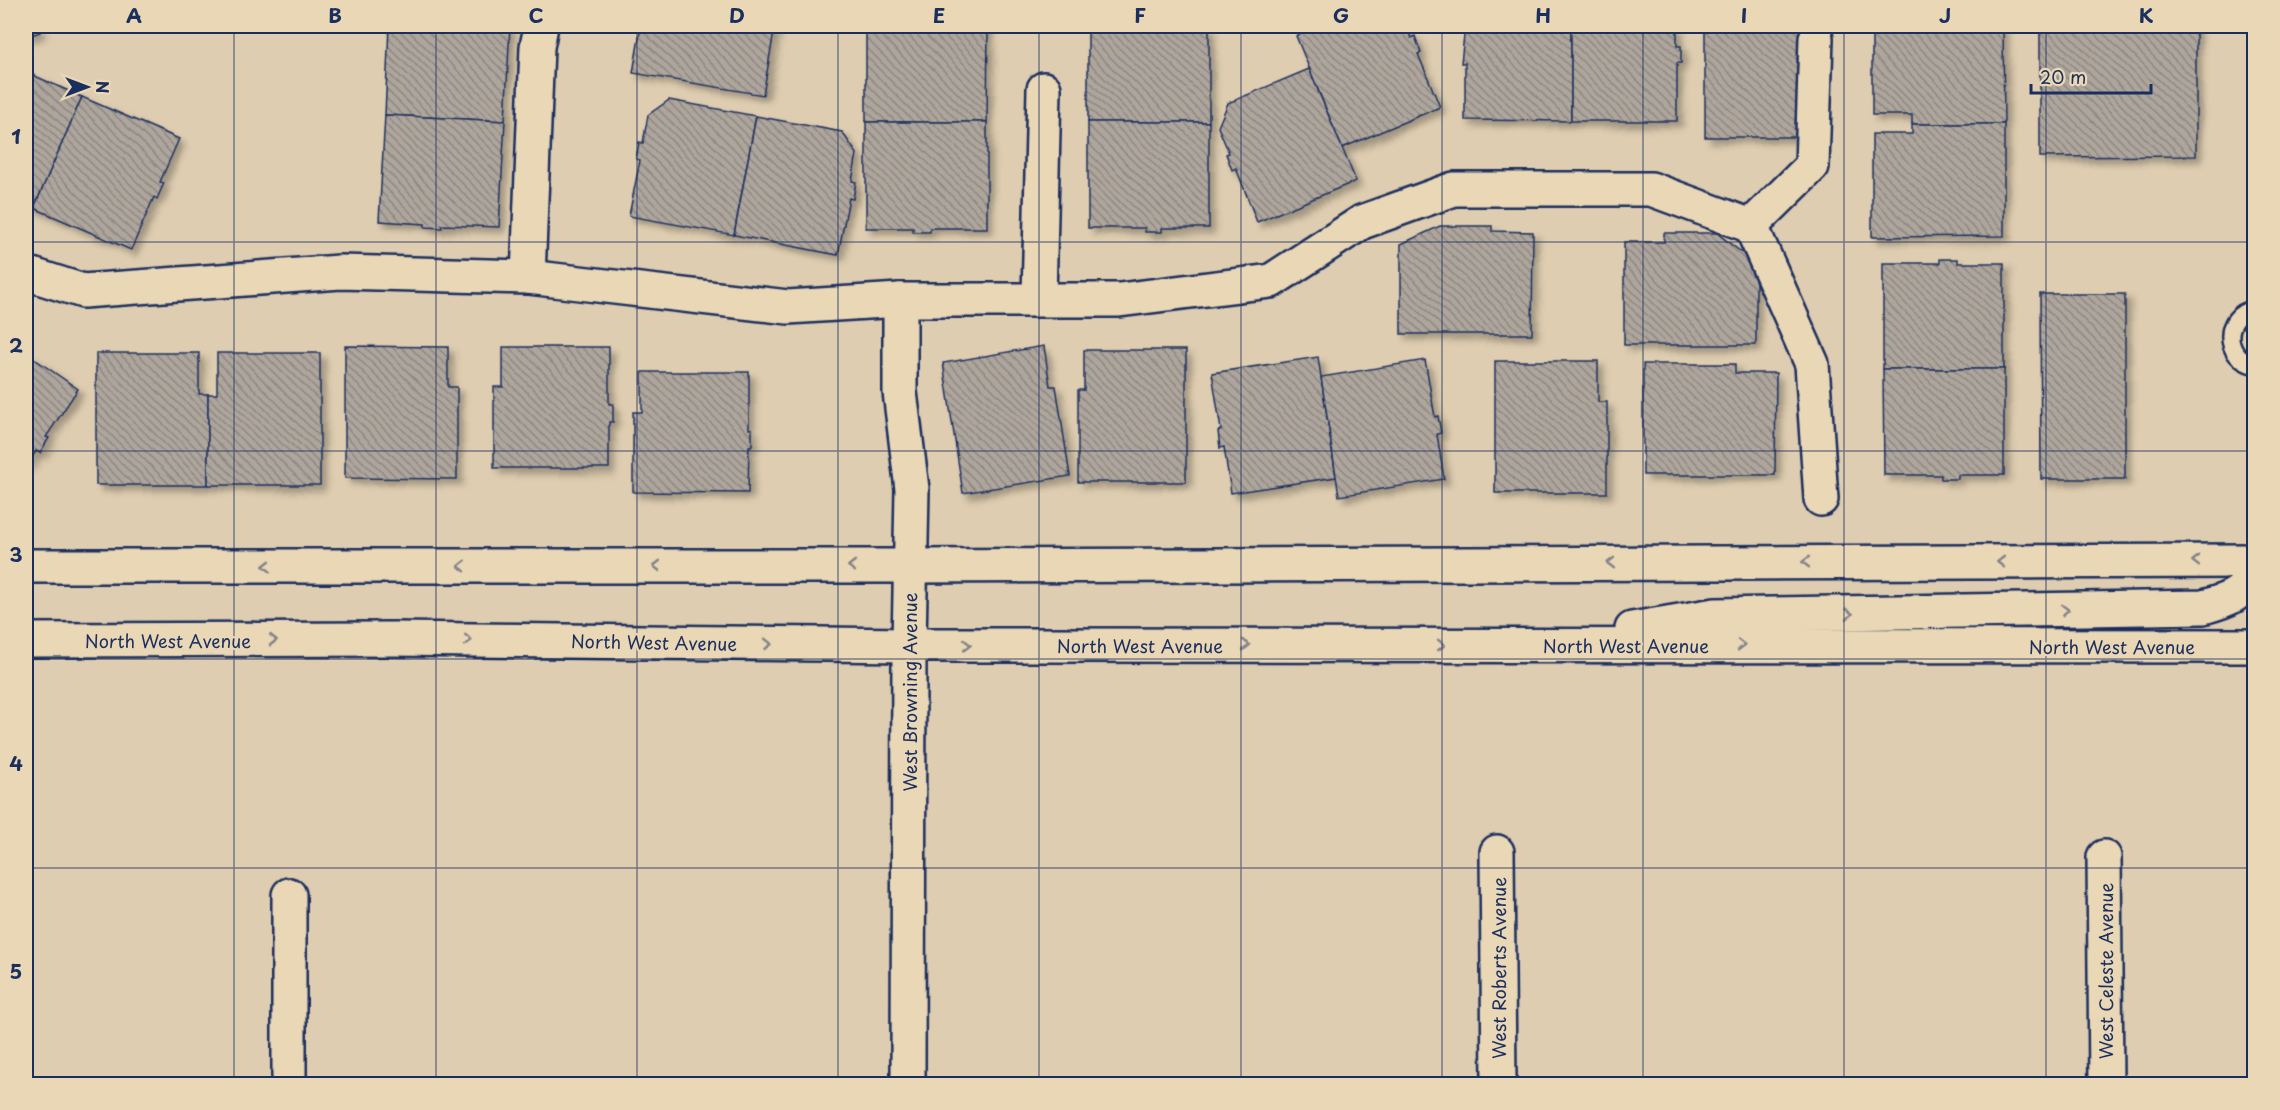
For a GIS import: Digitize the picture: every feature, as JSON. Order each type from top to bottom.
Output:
[{"type":"main road","points":[[528,277],[537,47],[541,26]]},
{"type":"main road","points":[[1752,226],[1812,166],[1816,38]]},
{"type":"main road","points":[[1039,298],[1044,89]]},
{"type":"main road","points":[[26,273],[83,291],[340,272],[528,277],[788,307],[900,300],[1039,298],[1119,300],[1270,281],[1362,222],[1454,189],[1651,189],[1752,226],[1812,364],[1821,499]]},
{"type":"main road","name":"West Browning Avenue","points":[[900,300],[900,392],[912,489],[909,645],[908,1084]]},
{"type":"main road","points":[[26,566],[910,566],[2254,561]]},
{"type":"main road","points":[[1541,645],[1715,615],[2203,607],[2227,601],[2249,585],[2254,573]]},
{"type":"main road","name":"North West Avenue","points":[[26,640],[394,639],[909,645],[2254,646]]},
{"type":"main road","name":"West Roberts Avenue","points":[[1497,852],[1499,1084]]},
{"type":"main road","name":"West Celeste Avenue","points":[[2104,857],[2106,1084]]},
{"type":"main road","points":[[289,895],[289,1084]]},
{"type":"lane","points":[[2254,309],[2242,313],[2235,320],[2229,337],[2236,355],[2243,362],[2254,365]]},
{"type":"building","points":[[26,26],[38,26],[40,32],[26,37]]},
{"type":"building","points":[[389,26],[510,26],[505,121],[385,115]]},
{"type":"building","points":[[641,26],[775,26],[763,95],[633,73]]},
{"type":"building","points":[[866,26],[988,26],[987,122],[866,122]]},
{"type":"building","points":[[1088,26],[1209,26],[1209,122],[1088,122]]},
{"type":"building","points":[[1321,26],[1406,26],[1411,38],[1415,36],[1421,53],[1418,54],[1440,107],[1342,148],[1296,36]]},
{"type":"building","points":[[1465,26],[1571,26],[1571,121],[1465,120],[1465,63],[1461,63]]},
{"type":"building","points":[[1571,26],[1677,26],[1677,46],[1681,46],[1681,63],[1677,63],[1677,121],[1571,121]]},
{"type":"building","points":[[1705,26],[1813,26],[1808,137],[1705,137]]},
{"type":"building","points":[[1872,26],[2003,26],[2004,124],[1912,124],[1912,115],[1872,115]]},
{"type":"building","points":[[2040,26],[2196,26],[2196,156],[2040,157]]},
{"type":"building","points":[[1309,69],[1356,181],[1257,222],[1236,168],[1232,170],[1226,154],[1229,153],[1218,127],[1228,103]]},
{"type":"building","points":[[26,72],[82,97],[34,208],[26,204]]},
{"type":"building","points":[[82,97],[179,139],[160,182],[164,183],[157,199],[154,197],[131,250],[34,208]]},
{"type":"building","points":[[669,100],[756,116],[734,235],[629,216],[640,160],[636,159],[639,142],[643,143],[648,115]]},
{"type":"building","points":[[385,115],[505,121],[499,227],[442,225],[442,228],[425,227],[425,224],[379,221]]},
{"type":"building","points":[[756,116],[842,132],[857,154],[852,181],[856,182],[853,199],[849,198],[838,255],[734,235]]},
{"type":"building","points":[[866,122],[987,122],[987,228],[930,228],[930,232],[913,232],[913,228],[866,228]]},
{"type":"building","points":[[1088,122],[1209,122],[1209,228],[1162,228],[1162,232],[1145,232],[1145,228],[1088,228]]},
{"type":"building","points":[[1912,124],[2004,124],[2004,236],[1872,237],[1872,134],[1912,134]]},
{"type":"building","points":[[1440,226],[1492,226],[1492,231],[1533,232],[1532,334],[1401,334],[1401,244]]},
{"type":"building","points":[[1664,233],[1717,233],[1756,264],[1756,345],[1624,345],[1624,242],[1664,242]]},
{"type":"building","points":[[1940,259],[1958,259],[1958,263],[2004,263],[2004,369],[1883,369],[1883,263],[1940,263]]},
{"type":"building","points":[[2040,294],[2125,294],[2125,479],[2041,479]]},
{"type":"building","points":[[345,346],[448,347],[448,387],[457,387],[457,479],[345,478]]},
{"type":"building","points":[[1044,346],[1050,386],[1056,386],[1070,476],[963,493],[943,363]]},
{"type":"building","points":[[503,347],[609,347],[609,404],[613,404],[613,422],[609,422],[609,468],[494,468],[494,387],[503,387]]},
{"type":"building","points":[[1084,350],[1186,350],[1186,482],[1078,482],[1078,390],[1084,390]]},
{"type":"building","points":[[26,353],[78,389],[46,437],[49,438],[40,453],[36,451],[26,467]]},
{"type":"building","points":[[96,353],[199,353],[199,394],[208,394],[208,485],[96,485]]},
{"type":"building","points":[[217,353],[320,353],[320,485],[208,485],[208,394],[217,394]]},
{"type":"building","points":[[1318,357],[1336,477],[1231,493],[1224,447],[1220,448],[1218,431],[1221,430],[1212,373]]},
{"type":"building","points":[[1425,360],[1435,417],[1438,416],[1441,433],[1437,434],[1444,479],[1339,496],[1321,377]]},
{"type":"building","points":[[1495,361],[1598,361],[1598,402],[1607,402],[1607,493],[1495,493]]},
{"type":"building","points":[[1643,364],[1735,364],[1735,373],[1776,373],[1775,475],[1643,475]]},
{"type":"building","points":[[1883,369],[2004,369],[2004,475],[1958,475],[1958,479],[1941,479],[1941,475],[1884,475]]},
{"type":"building","points":[[642,372],[749,372],[749,429],[752,429],[752,446],[749,446],[748,493],[633,492],[633,412],[642,412]]}]
